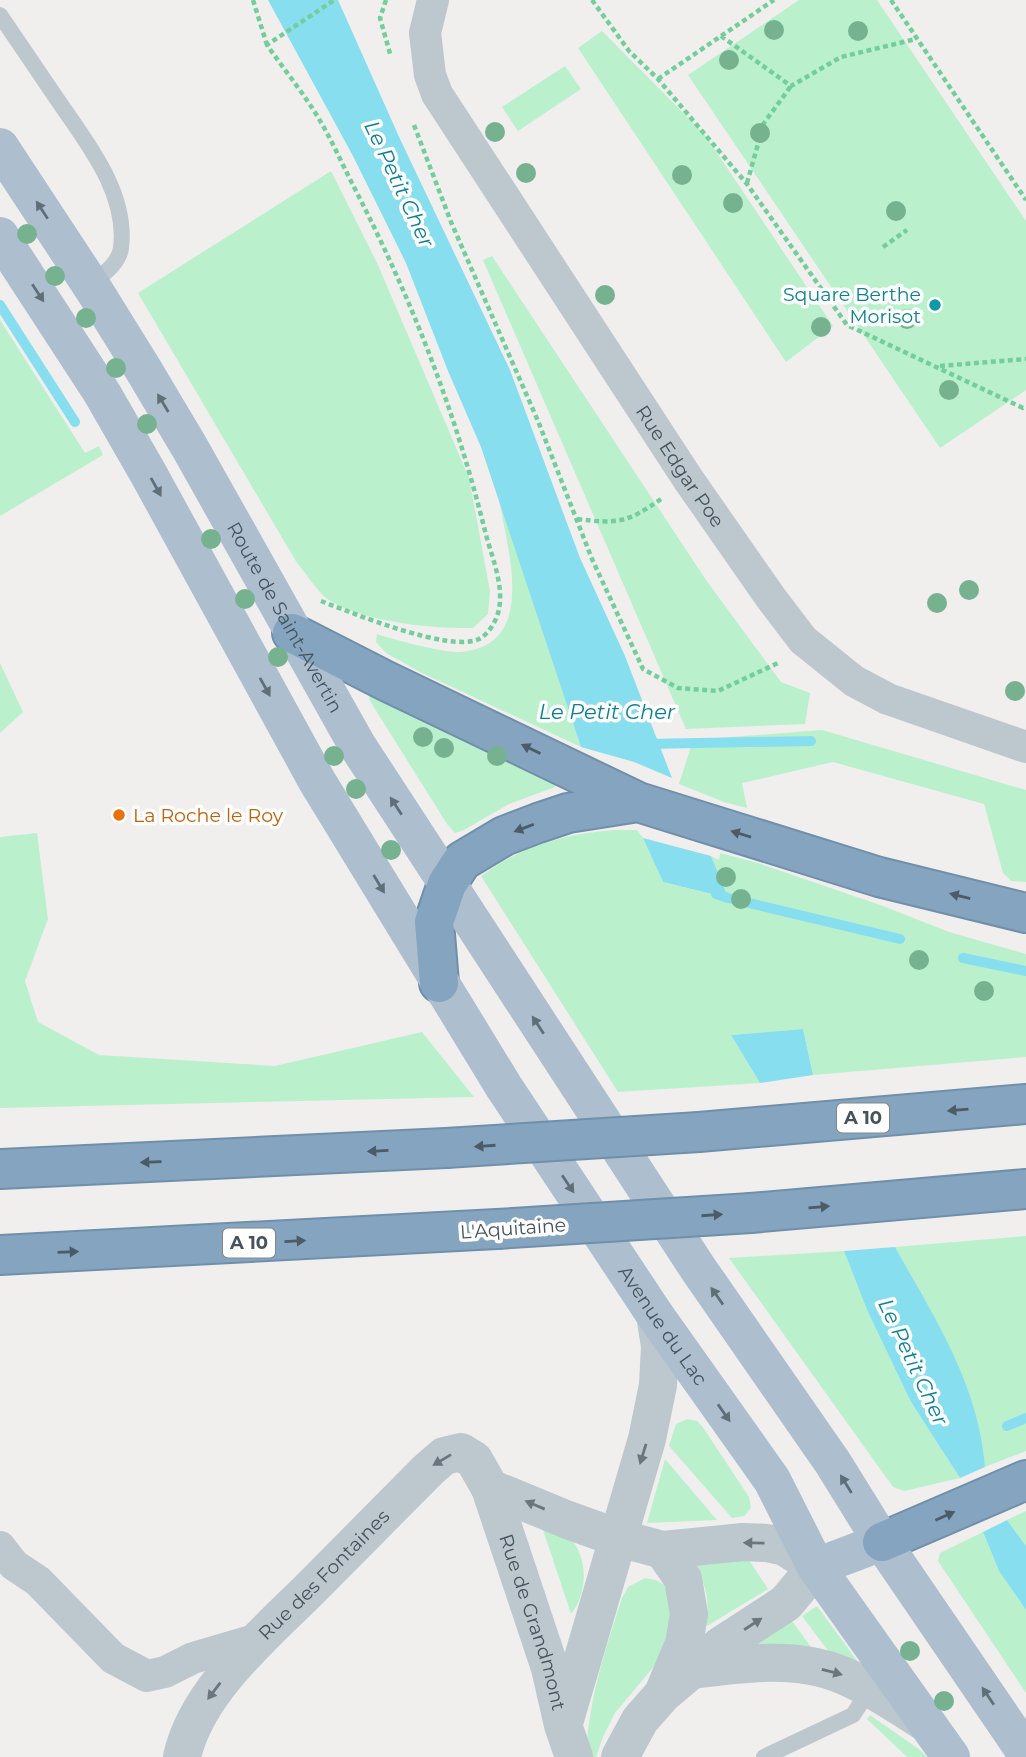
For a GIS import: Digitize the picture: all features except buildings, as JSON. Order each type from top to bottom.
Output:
[{"type":"highway","points":[[292,633],[638,802],[879,877],[1026,913]]},
{"type":"highway","points":[[439,983],[434,922],[447,884],[462,861],[504,836],[568,813],[638,802]]},
{"type":"highway","name":"A 10","points":[[0,1169],[446,1148],[699,1132],[1026,1104]]},
{"type":"highway","name":"L'Aquitaine","points":[[0,1255],[751,1213],[1026,1189]]},
{"type":"highway","points":[[882,1542],[1026,1480]]},
{"type":"main road","name":"Route de Saint-Avertin","points":[[0,147],[91,284],[190,447],[357,745],[699,1270],[833,1463],[882,1542]]},
{"type":"main road","points":[[0,236],[102,393],[317,781],[439,983]]},
{"type":"main road","name":"Avenue du Lac","points":[[439,983],[504,1087],[655,1315],[772,1480],[816,1567],[951,1757]]},
{"type":"main road","points":[[816,1567],[882,1542],[1026,1753]]},
{"type":"street","name":"Rue Edgar Poe","points":[[433,0],[425,33],[430,75],[436,94],[688,479],[771,598],[811,647],[854,681],[888,699],[1026,747]]},
{"type":"street","points":[[569,1741],[618,1538],[647,1439],[659,1385],[660,1346],[655,1315]]},
{"type":"street","name":"Rue des Fontaines","points":[[182,1757],[199,1712],[221,1683],[262,1638],[444,1456],[461,1452],[474,1460],[490,1488]]},
{"type":"street","points":[[490,1488],[618,1538],[663,1550],[743,1542],[767,1543],[785,1547],[816,1567],[786,1603],[720,1646],[663,1694],[640,1720],[620,1757]]},
{"type":"street","name":"Rue de Grandmont","points":[[490,1488],[550,1668],[569,1741]]},
{"type":"street","points":[[0,1547],[14,1565],[37,1581],[113,1658],[147,1676],[166,1672],[193,1658],[262,1638]]},
{"type":"street","points":[[663,1550],[683,1579],[689,1614],[684,1644],[663,1694]]},
{"type":"street","points":[[691,1670],[753,1662],[798,1664],[840,1674],[926,1723]]},
{"type":"lane","points":[[0,15],[101,164],[114,195],[120,223],[121,251],[109,269],[91,284]]},
{"type":"lane","points":[[764,1757],[853,1715],[870,1689]]},
{"type":"path","points":[[253,0],[267,45],[316,114],[419,323],[456,424],[475,487],[500,589],[499,609],[493,626],[479,639],[458,642],[389,627],[310,597],[268,590]]},
{"type":"path","points":[[267,45],[334,0]]},
{"type":"path","points":[[386,0],[380,19],[393,64]]},
{"type":"path","points":[[592,0],[629,51],[659,79],[747,184],[847,325],[1023,408],[1026,405]]},
{"type":"path","points":[[659,79],[774,0]]},
{"type":"path","points":[[891,0],[1026,200]]},
{"type":"path","points":[[721,36],[791,86]]},
{"type":"path","points":[[747,184],[764,124],[791,86],[841,57],[916,39]]},
{"type":"path","points":[[413,124],[451,222],[538,421],[592,559],[643,669],[678,688],[718,691],[811,647]]},
{"type":"path","points":[[883,247],[907,230]]},
{"type":"path","points":[[936,367],[1026,359]]},
{"type":"path","points":[[577,519],[608,522],[637,516],[688,479]]},
{"type":"green space","name":"Square Berthe Morisot","points":[[799,0],[877,0],[1026,221],[1026,390],[940,448],[688,75]]},
{"type":"green space","points":[[602,31],[705,135],[833,326],[786,362],[578,48]]},
{"type":"green space","points":[[565,66],[581,89],[518,131],[502,107]]},
{"type":"green space","points":[[331,171],[378,265],[469,478],[490,591],[488,614],[473,628],[438,627],[379,619],[344,608],[320,592],[297,563],[138,293]]},
{"type":"green space","points":[[492,256],[706,580],[781,682],[810,693],[805,724],[686,729],[483,260]]},
{"type":"green space","points":[[0,320],[85,453],[99,446],[103,455],[0,516]]},
{"type":"green space","points":[[499,499],[581,747],[422,673],[386,653],[376,642],[377,634],[407,643],[461,652],[485,645],[501,632],[509,614],[512,592],[511,568]]},
{"type":"green space","points":[[0,663],[23,712],[0,733]]},
{"type":"green space","points":[[368,693],[558,781],[555,787],[509,804],[455,833],[370,701]]},
{"type":"green space","points":[[822,730],[1026,790],[1026,882],[1011,881],[1003,873],[984,804],[833,762],[742,783],[747,808],[679,784],[693,740]]},
{"type":"green space","points":[[614,830],[637,830],[663,882],[727,898],[711,856],[719,860],[720,853],[758,863],[883,906],[949,932],[1026,954],[1026,1057],[813,1075],[803,1029],[731,1035],[760,1083],[618,1092],[481,876],[512,857],[544,843]]},
{"type":"green space","points":[[37,833],[48,919],[25,981],[38,1022],[99,1055],[275,1066],[422,1032],[474,1097],[0,1108],[0,837]]},
{"type":"green space","points":[[1026,1236],[1026,1451],[985,1467],[974,1408],[964,1380],[939,1326],[895,1247]]},
{"type":"green space","points":[[844,1251],[867,1310],[911,1402],[960,1478],[904,1491],[893,1487],[729,1258]]},
{"type":"green space","points":[[687,1419],[697,1421],[702,1426],[749,1497],[751,1508],[744,1516],[732,1518],[669,1446],[676,1424]]},
{"type":"green space","points":[[665,1459],[717,1520],[647,1523]]},
{"type":"green space","points":[[1026,1511],[1026,1546],[1007,1520]]},
{"type":"green space","points":[[539,1518],[568,1536],[580,1553],[583,1586],[577,1606],[571,1614]]},
{"type":"green space","points":[[983,1532],[999,1571],[1026,1610],[1026,1693],[938,1561],[940,1553]]},
{"type":"green space","points":[[749,1560],[768,1589],[705,1625],[706,1593],[693,1564]]},
{"type":"green space","points":[[645,1578],[656,1580],[667,1587],[673,1616],[661,1658],[615,1713],[596,1757],[586,1757],[594,1696],[622,1598],[628,1587]]},
{"type":"green space","points":[[817,1606],[866,1673],[832,1656],[802,1616]]},
{"type":"green space","points":[[792,1621],[814,1651],[751,1646]]},
{"type":"green space","points":[[870,1715],[927,1757],[907,1757],[867,1719]]},
{"type":"water","name":"Le Petit Cher","points":[[268,0],[338,0],[400,139],[510,370],[580,558],[625,656],[672,778],[634,762],[581,747],[481,447],[406,263],[353,156]]},
{"type":"water","points":[[643,838],[711,856],[728,898],[663,882]]},
{"type":"water","points":[[803,1029],[813,1075],[760,1083],[731,1035]]},
{"type":"water","points":[[895,1247],[952,1352],[974,1408],[985,1467],[960,1478],[911,1402],[867,1310],[844,1251]]},
{"type":"water","points":[[1007,1520],[1026,1546],[1026,1610],[999,1571],[983,1532]]},
{"type":"waterway","points":[[0,305],[75,422]]},
{"type":"waterway","points":[[646,744],[811,741]]},
{"type":"waterway","points":[[716,894],[900,939]]},
{"type":"waterway","points":[[963,958],[1026,971]]},
{"type":"waterway","points":[[1007,1426],[1026,1418]]},
{"type":"place","name":"Square Berthe Morisot","points":[[935,305]]},
{"type":"place","name":"La Roche le Roy","points":[[119,815]]}]
